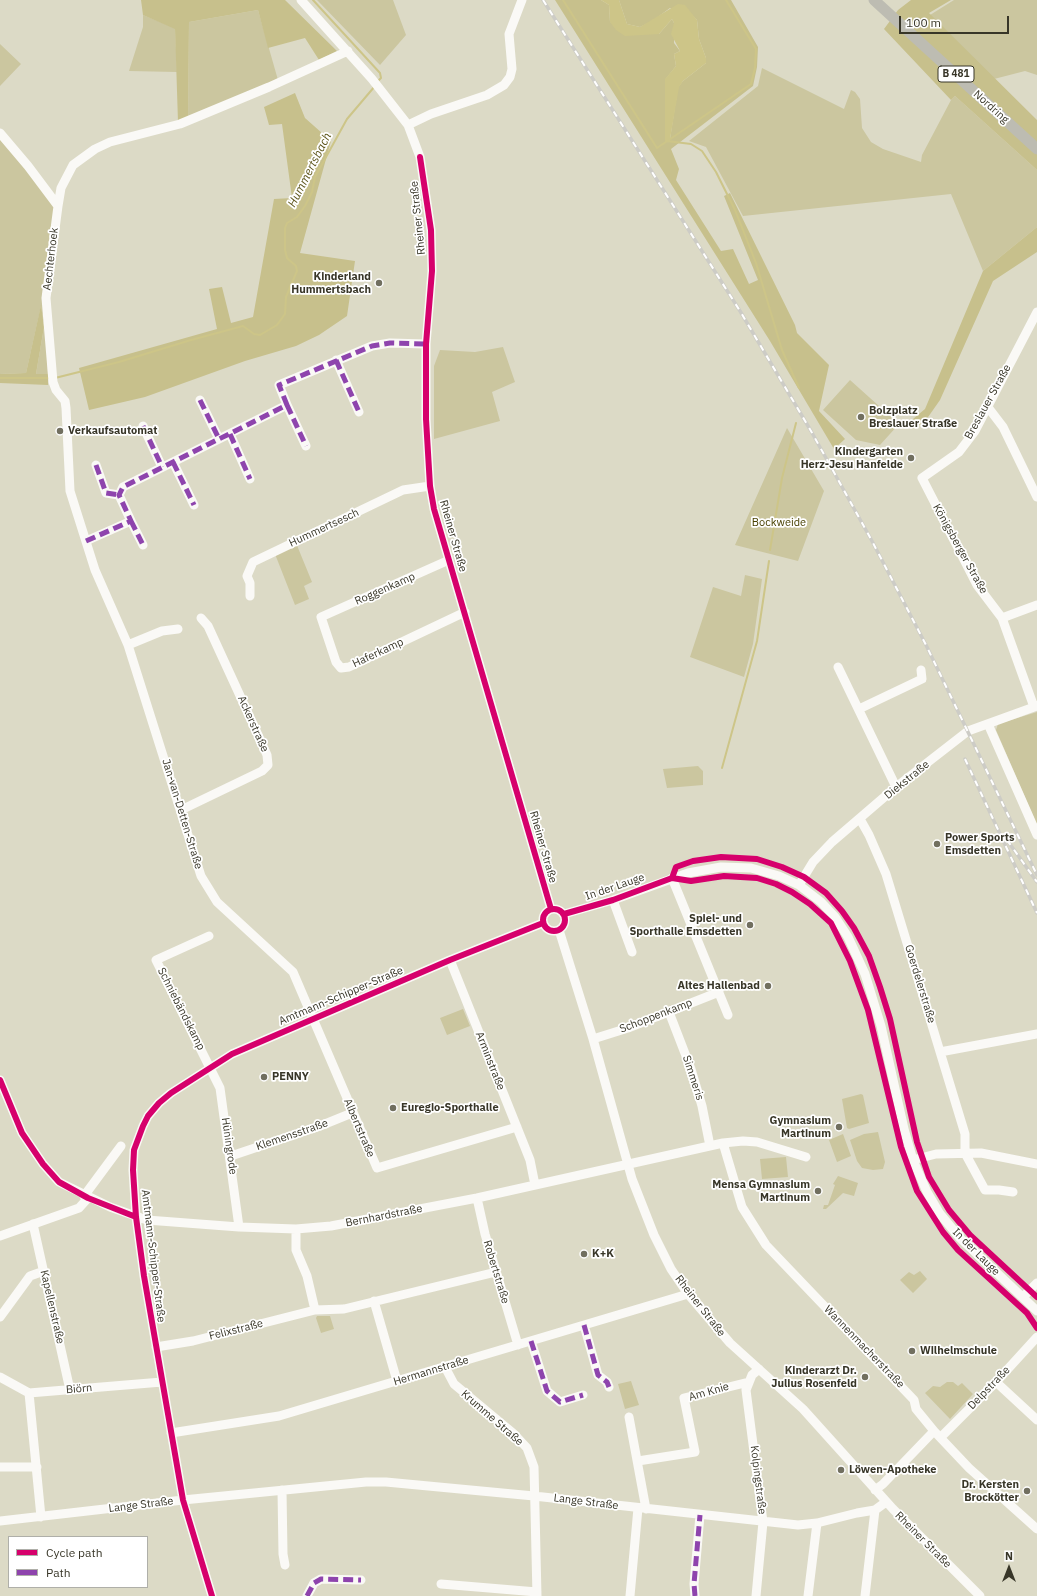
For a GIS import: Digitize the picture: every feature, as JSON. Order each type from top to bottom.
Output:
[{"type":"main road","name":"Nordring","points":[[874,0],[1037,149]]},
{"type":"street","name":"Rheiner Straße","points":[[301,0],[380,88],[408,124],[420,157],[431,230],[432,271],[426,344],[426,419],[430,486],[434,509],[551,909]]},
{"type":"street","points":[[408,124],[431,114],[487,95],[504,85],[510,77],[512,69],[509,34],[522,0]]},
{"type":"street","name":"Aechterhoek","points":[[65,402],[56,390],[52,378],[46,298],[61,188],[73,165],[83,156],[110,142],[180,124],[269,87],[348,51]]},
{"type":"street","points":[[0,133],[28,166],[58,206]]},
{"type":"street","name":"Breslauer Straße","points":[[922,478],[959,452],[975,431],[1037,312]]},
{"type":"street","points":[[306,446],[278,385],[372,346],[390,343],[426,344]]},
{"type":"street","points":[[336,360],[359,412]]},
{"type":"street","points":[[200,400],[219,439]]},
{"type":"street","name":"Jan-van-Detten-Straße","points":[[65,402],[70,491],[95,570],[128,645],[181,810],[195,860],[205,884],[217,902],[293,972],[312,1019]]},
{"type":"street","points":[[143,545],[119,495],[122,487],[287,405]]},
{"type":"street","points":[[987,406],[1003,427],[1037,497]]},
{"type":"street","points":[[144,426],[162,467]]},
{"type":"street","points":[[230,434],[250,479]]},
{"type":"street","points":[[173,462],[194,505]]},
{"type":"street","points":[[96,465],[106,494],[119,495]]},
{"type":"street","name":"Königsberger Straße","points":[[922,478],[977,585],[1002,618],[1035,707]]},
{"type":"street","name":"Hummertsesch","points":[[250,596],[250,583],[247,576],[253,562],[403,490],[430,486]]},
{"type":"street","points":[[86,541],[131,521]]},
{"type":"street","name":"Roggenkamp","points":[[321,617],[449,560]]},
{"type":"street","points":[[1002,618],[1037,605]]},
{"type":"street","name":"Haferkamp","points":[[321,617],[336,662],[341,668],[349,667],[465,612]]},
{"type":"street","name":"Ackerstraße","points":[[181,810],[262,771],[268,765],[268,755],[208,626],[201,618]]},
{"type":"street","points":[[128,645],[162,631],[178,629]]},
{"type":"street","points":[[838,667],[896,787]]},
{"type":"street","points":[[859,709],[922,679],[921,670]]},
{"type":"street","name":"Diekstraße","points":[[799,885],[807,871],[820,854],[896,787],[968,731],[1035,707]]},
{"type":"street","points":[[988,724],[1037,835]]},
{"type":"street","name":"Goerdelerstraße","points":[[860,819],[869,835],[886,874],[965,1134],[965,1153]]},
{"type":"street","name":"In der Lauge","points":[[564,914],[613,900],[672,878],[702,869],[734,866],[764,871],[799,885],[821,902],[842,926],[855,949],[865,974],[875,1002],[904,1129],[913,1160],[926,1192],[940,1214],[960,1238],[1037,1311]]},
{"type":"street","points":[[672,878],[728,1015]]},
{"type":"street","name":"In der Lauge","points":[[613,900],[632,952]]},
{"type":"street","points":[[551,909],[558,909],[564,914],[565,923],[558,930],[549,930],[543,923],[544,914],[551,909]]},
{"type":"street","name":"Amtmann-Schipper-Straße","points":[[212,1596],[183,1500],[156,1347],[136,1218],[133,1170],[134,1150],[143,1126],[159,1104],[171,1093],[232,1054],[450,960],[543,923]]},
{"type":"street","name":"Rheiner Straße","points":[[558,930],[593,1040],[632,1179],[654,1235],[671,1268],[688,1294],[730,1343],[803,1409],[886,1502],[974,1592],[980,1596]]},
{"type":"street","name":"Schniebändskamp","points":[[209,936],[156,960],[210,1067]]},
{"type":"street","name":"Arminstraße","points":[[450,960],[530,1160],[535,1186]]},
{"type":"street","name":"Schoppenkamp","points":[[593,1040],[718,992]]},
{"type":"street","name":"Simmeris","points":[[669,1012],[691,1069],[702,1106],[710,1146]]},
{"type":"street","name":"Albertstraße","points":[[312,1019],[377,1168],[517,1127]]},
{"type":"street","points":[[940,1052],[1037,1034]]},
{"type":"street","name":"Hüningrode","points":[[210,1067],[220,1088],[239,1227]]},
{"type":"street","name":"Bernhardstraße","points":[[0,1080],[22,1133],[43,1164],[59,1182],[86,1197],[136,1218],[147,1220],[239,1227],[296,1229],[331,1226],[535,1186],[628,1166],[723,1143],[743,1141],[757,1142],[806,1157]]},
{"type":"street","name":"Klemensstraße","points":[[230,1156],[320,1126],[352,1112]]},
{"type":"street","name":"Wannenmacherstraße","points":[[723,1143],[744,1210],[766,1245],[914,1400],[916,1409],[969,1468],[1037,1529]]},
{"type":"street","points":[[0,1236],[79,1208],[121,1146]]},
{"type":"street","points":[[965,1153],[985,1190],[1012,1192]]},
{"type":"street","points":[[913,1160],[936,1154],[981,1153],[1037,1164]]},
{"type":"street","name":"Robertstraße","points":[[477,1198],[496,1272],[518,1345]]},
{"type":"street","name":"Kapellenstraße","points":[[34,1224],[70,1390]]},
{"type":"street","points":[[296,1229],[296,1250],[307,1276],[315,1310]]},
{"type":"street","points":[[0,1317],[30,1276],[44,1271]]},
{"type":"street","name":"Felixstraße","points":[[156,1347],[193,1341],[315,1310],[344,1309],[496,1272]]},
{"type":"street","points":[[1022,1297],[1037,1283]]},
{"type":"street","name":"Hermannstraße","points":[[171,1434],[279,1416],[688,1294]]},
{"type":"street","points":[[374,1301],[397,1381]]},
{"type":"street","points":[[584,1325],[598,1375],[607,1382],[609,1387]]},
{"type":"street","name":"Delpstraße","points":[[875,1490],[996,1382],[1037,1337]]},
{"type":"street","points":[[531,1341],[547,1391],[560,1402],[583,1395]]},
{"type":"street","name":"Krumme Straße","points":[[445,1367],[454,1384],[514,1434],[527,1448],[534,1467],[537,1594]]},
{"type":"street","points":[[749,1382],[752,1375],[759,1369]]},
{"type":"street","points":[[0,1377],[30,1393],[41,1517]]},
{"type":"street","name":"Biörn","points":[[30,1393],[162,1382]]},
{"type":"street","name":"Am Knie","points":[[638,1461],[695,1452],[684,1398],[749,1382]]},
{"type":"street","name":"Kolpingstraße","points":[[749,1382],[746,1390],[763,1522],[756,1596]]},
{"type":"street","points":[[996,1382],[1037,1420]]},
{"type":"street","points":[[629,1417],[638,1461],[642,1509],[630,1596]]},
{"type":"street","points":[[0,1468],[37,1467]]},
{"type":"street","name":"Lange Straße","points":[[0,1521],[183,1500],[366,1482],[386,1482],[534,1496],[798,1525],[817,1523],[857,1512],[875,1510],[886,1502]]},
{"type":"street","points":[[282,1490],[283,1554],[285,1565]]},
{"type":"street","points":[[865,1596],[875,1510]]},
{"type":"street","points":[[695,1596],[694,1584],[700,1515]]},
{"type":"street","points":[[808,1596],[817,1523]]},
{"type":"street","points":[[307,1596],[314,1583],[321,1579],[360,1580]]},
{"type":"street","points":[[441,1584],[537,1594]]},
{"type":"green space","points":[[317,0],[393,0],[406,35],[380,65]]},
{"type":"green space","points":[[954,0],[1037,0],[1037,75],[1025,71],[994,79],[930,15]]},
{"type":"green space","points":[[258,10],[278,80],[188,118],[189,22]]},
{"type":"green space","points":[[143,15],[175,28],[177,72],[129,71],[143,27]]},
{"type":"green space","points":[[0,44],[21,64],[0,86]]},
{"type":"green space","points":[[762,68],[844,109],[851,90],[855,92],[860,99],[862,128],[871,142],[883,149],[921,162],[922,155],[951,100],[955,96],[1037,170],[1037,227],[983,271],[951,194],[743,216],[706,147],[689,141],[758,86]]},
{"type":"green space","points":[[0,138],[28,169],[55,208],[44,297],[48,374],[36,374],[44,327],[41,306],[26,373],[0,374]]},
{"type":"green space","points":[[503,347],[515,382],[492,392],[500,421],[434,439],[434,366],[440,350],[475,352]]},
{"type":"green space","name":"Bolzplatz Breslauer Straße","points":[[850,380],[899,424],[880,445],[856,440],[823,410]]},
{"type":"green space","name":"Bockweide","points":[[787,428],[824,491],[798,561],[735,545]]},
{"type":"green space","points":[[296,543],[312,582],[304,586],[309,599],[295,605],[275,554]]},
{"type":"green space","points":[[745,575],[762,579],[753,644],[744,677],[690,657],[713,587],[741,596]]},
{"type":"green space","points":[[1037,712],[1037,825],[996,730],[998,724]]},
{"type":"green space","points":[[698,766],[703,771],[703,785],[667,788],[663,769]]},
{"type":"green space","points":[[463,1009],[470,1026],[447,1035],[440,1018]]},
{"type":"green space","points":[[861,1094],[863,1095],[869,1123],[849,1129],[847,1128],[842,1099]]},
{"type":"green space","points":[[878,1132],[885,1162],[883,1169],[873,1170],[862,1168],[857,1161],[850,1140],[864,1134]]},
{"type":"green space","points":[[843,1134],[851,1156],[837,1162],[829,1140]]},
{"type":"green space","points":[[786,1157],[788,1177],[762,1179],[760,1159]]},
{"type":"green space","points":[[838,1176],[858,1183],[854,1196],[843,1193],[826,1209],[823,1209],[824,1205],[828,1205],[835,1185],[833,1184]]},
{"type":"green space","points":[[920,1271],[927,1279],[913,1293],[900,1280],[909,1272],[914,1275]]},
{"type":"green space","points":[[317,1316],[330,1316],[334,1329],[321,1333],[316,1318]]},
{"type":"green space","points":[[631,1381],[639,1405],[625,1409],[618,1384]]},
{"type":"green space","points":[[947,1382],[953,1382],[958,1386],[962,1383],[973,1394],[950,1419],[925,1393],[933,1386],[940,1387]]},
{"type":"shaded area","points":[[141,0],[285,0],[337,51],[319,60],[305,38],[268,48],[258,10],[189,22],[188,118],[178,122],[175,29],[143,15]]},
{"type":"shaded area","points":[[555,0],[601,0],[609,5],[610,22],[659,34],[672,19],[674,23],[674,43],[680,51],[674,54],[676,66],[665,80],[666,142],[670,139],[678,87],[683,81],[706,63],[706,58],[699,39],[697,20],[693,16],[670,8],[651,22],[640,27],[627,24],[619,0],[731,0],[758,47],[757,67],[753,86],[671,149],[679,169],[676,180],[721,251],[733,249],[749,284],[758,280],[724,196],[730,193],[795,325],[797,333],[829,365],[819,411],[845,439],[834,449],[770,341]]},
{"type":"shaded area","points":[[601,0],[619,0],[627,24],[640,27],[678,4],[685,5],[697,20],[699,39],[706,58],[706,63],[683,81],[679,87],[670,139],[665,142],[665,79],[676,66],[674,54],[680,51],[671,34],[674,23],[672,19],[659,34],[625,36],[616,30],[610,22],[609,5]]},
{"type":"shaded area","points":[[911,0],[951,0],[929,13],[1037,120],[1037,170],[955,96],[951,100],[884,29],[898,10]]},
{"type":"shaded area","points":[[295,93],[305,118],[331,141],[300,253],[355,261],[347,316],[319,335],[296,346],[245,361],[145,397],[89,410],[79,368],[217,329],[209,289],[222,287],[231,323],[253,317],[274,199],[292,198],[282,124],[269,125],[264,107]]},
{"type":"shaded area","points":[[1037,227],[1037,252],[993,281],[940,400],[926,420],[913,429],[907,424],[925,409],[983,271]]},
{"type":"shaded area","points":[[41,305],[44,327],[36,374],[48,374],[48,385],[0,383],[0,374],[26,373]]},
{"type":"waterway","name":"Hummertsbach","points":[[313,0],[380,73],[381,78],[377,82]]},
{"type":"waterway","points":[[563,0],[657,148],[751,84],[755,68],[756,49],[726,0]]},
{"type":"waterway","name":"Hummertsbach","points":[[55,378],[119,362],[243,326],[254,334],[260,335],[277,325],[285,314],[286,297],[297,271],[296,266],[287,258],[285,250],[285,228],[287,223],[297,217],[305,206],[312,192],[315,177],[347,119],[375,86]]},
{"type":"waterway","points":[[667,141],[691,144],[702,151],[716,172],[735,210],[756,263],[782,350],[799,388]]},
{"type":"waterway","name":"Hummertsbach","points":[[0,378],[51,378]]},
{"type":"waterway","points":[[770,550],[782,478],[796,423]]},
{"type":"waterway","points":[[722,768],[757,641],[769,561]]},
{"type":"railway","points":[[543,0],[740,311],[811,431],[872,541],[926,645],[1037,875]]},
{"type":"railway","points":[[965,759],[1037,913]]},
{"type":"railway","points":[[1007,840],[1037,882]]},
{"type":"marked path","points":[[86,541],[131,521],[119,495],[123,487],[287,405],[279,385],[372,346],[390,343],[426,344]]},
{"type":"marked path","points":[[336,360],[359,412]]},
{"type":"marked path","points":[[200,400],[219,439]]},
{"type":"marked path","points":[[287,405],[306,446]]},
{"type":"marked path","points":[[143,426],[162,467]]},
{"type":"marked path","points":[[230,434],[250,479]]},
{"type":"marked path","points":[[173,462],[194,505]]},
{"type":"marked path","points":[[96,465],[106,493],[119,495]]},
{"type":"marked path","points":[[131,521],[143,545]]},
{"type":"marked path","points":[[584,1325],[598,1375],[607,1382],[609,1387]]},
{"type":"marked path","points":[[531,1341],[547,1391],[560,1402],[583,1395]]},
{"type":"marked path","points":[[695,1596],[694,1584],[700,1515]]},
{"type":"marked path","points":[[307,1596],[314,1583],[321,1579],[361,1580]]},
{"type":"cycle path","points":[[420,157],[431,230],[432,271],[426,344],[426,419],[430,486],[434,509],[551,909]]},
{"type":"cycle path","points":[[672,878],[676,867],[693,861],[721,857],[757,859],[782,867],[804,877],[826,893],[842,911],[854,928],[869,956],[880,987],[890,1019],[917,1142],[929,1177],[949,1210],[970,1235],[1037,1297]]},
{"type":"cycle path","points":[[672,878],[691,881],[724,876],[757,878],[776,884],[792,892],[810,904],[831,923],[850,961],[868,1010],[901,1147],[917,1191],[943,1232],[958,1250],[1027,1313],[1037,1328]]},
{"type":"cycle path","points":[[564,914],[613,900],[672,878]]},
{"type":"cycle path","points":[[550,909],[558,909],[565,916],[565,920],[565,924],[558,931],[550,931],[543,924],[543,916],[550,909]]},
{"type":"cycle path","points":[[212,1596],[183,1500],[144,1276],[136,1217],[133,1170],[134,1150],[143,1126],[148,1116],[159,1103],[171,1093],[232,1054],[450,960],[543,923]]},
{"type":"cycle path","points":[[0,1080],[22,1133],[43,1164],[59,1182],[88,1198],[136,1217]]},
{"type":"place","name":"Kinderland Hummertsbach","points":[[379,283]]},
{"type":"place","name":"Bolzplatz Breslauer Straße","points":[[861,417]]},
{"type":"place","name":"Verkaufsautomat","points":[[60,431]]},
{"type":"place","name":"Kindergarten Herz-Jesu Hanfelde","points":[[911,458]]},
{"type":"place","name":"Power Sports Emsdetten","points":[[937,844]]},
{"type":"place","name":"Spiel- und Sporthalle Emsdetten","points":[[750,925]]},
{"type":"place","name":"Altes Hallenbad","points":[[768,986]]},
{"type":"place","name":"PENNY","points":[[264,1077]]},
{"type":"place","name":"Euregio-Sporthalle","points":[[393,1108]]},
{"type":"place","name":"Gymnasium Martinum","points":[[839,1127]]},
{"type":"place","name":"Mensa Gymnasium Martinum","points":[[818,1191]]},
{"type":"place","name":"K+K","points":[[584,1254]]},
{"type":"place","name":"Wilhelmschule","points":[[912,1351]]},
{"type":"place","name":"Kinderarzt Dr. Julius Rosenfeld","points":[[865,1377]]},
{"type":"place","name":"Löwen-Apotheke","points":[[841,1470]]},
{"type":"place","name":"Dr. Kersten Brockötter","points":[[1027,1491]]}]
